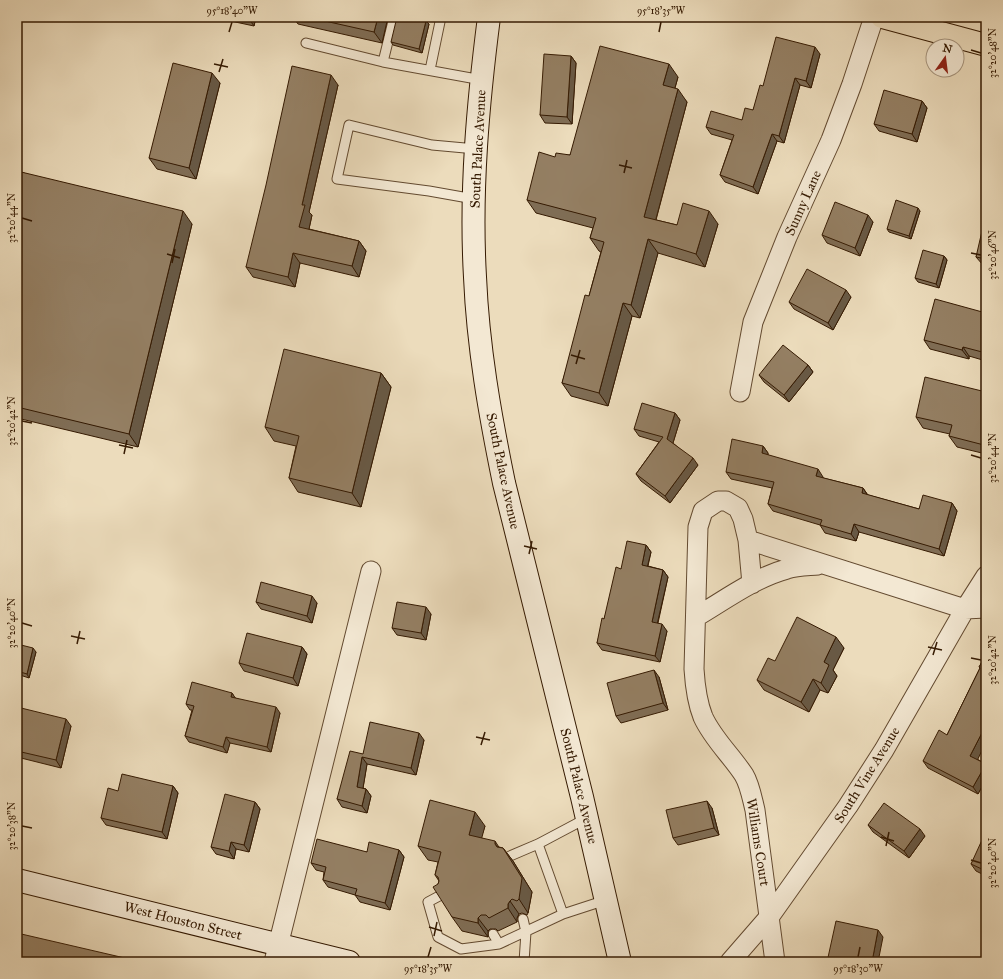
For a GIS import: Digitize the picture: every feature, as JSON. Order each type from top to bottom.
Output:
[{"type":"main road","name":"South Palace Avenue","points":[[489,17],[476,149],[474,199],[475,276],[478,324],[483,367],[494,434],[506,491],[587,818],[620,962]]},
{"type":"main road","points":[[882,17],[985,40]]},
{"type":"main road","name":"West Houston Street","points":[[17,880],[276,953],[349,962]]},
{"type":"street","name":"Sunny Lane","points":[[740,392],[754,322],[787,237],[831,140],[852,84],[874,17]]},
{"type":"street","name":"Williams Court","points":[[752,584],[748,540],[743,519],[738,508],[726,501],[718,501],[704,511],[698,526],[694,669],[695,688],[703,716],[711,731],[744,776],[751,791],[755,810],[776,962]]},
{"type":"street","points":[[748,540],[965,609],[986,608]]},
{"type":"street","points":[[696,616],[773,573],[788,568],[828,565]]},
{"type":"street","points":[[276,953],[371,571]]},
{"type":"street","name":"South Vine Avenue","points":[[730,962],[770,916],[848,806],[871,771],[965,609],[986,576]]},
{"type":"lane","points":[[383,62],[394,17]]},
{"type":"lane","points":[[430,70],[441,17]]},
{"type":"lane","points":[[306,43],[383,62],[482,80]]},
{"type":"lane","points":[[474,199],[429,191],[337,179],[349,125],[432,145],[476,149]]},
{"type":"lane","points":[[510,856],[538,844],[587,818]]},
{"type":"lane","points":[[538,844],[563,914]]},
{"type":"lane","points":[[443,894],[428,902],[438,937],[461,949],[499,944],[563,914],[606,900]]},
{"type":"lane","points":[[523,919],[526,932],[524,962]]},
{"type":"lane","points":[[493,934],[499,944]]},
{"type":"building","points":[[307,17],[378,17],[374,32]]},
{"type":"building","points":[[397,17],[410,17],[426,21],[419,49],[391,42]]},
{"type":"building","points":[[776,37],[815,47],[806,81],[795,78],[779,136],[772,134],[753,187],[720,175],[734,135],[706,127],[711,111],[742,120],[745,108],[753,110],[760,85],[763,86]]},
{"type":"building","points":[[600,46],[669,64],[663,85],[678,89],[644,217],[677,225],[683,203],[709,211],[696,254],[648,239],[631,305],[623,303],[599,393],[562,383],[585,295],[589,296],[604,242],[590,238],[596,218],[527,200],[539,152],[555,157],[556,153],[570,155]]},
{"type":"building","points":[[544,54],[571,56],[567,117],[540,115]]},
{"type":"building","points":[[173,63],[212,73],[189,168],[149,158]]},
{"type":"building","points":[[292,66],[331,75],[302,205],[305,205],[299,227],[359,241],[352,266],[293,253],[288,277],[246,267],[266,185]]},
{"type":"building","points":[[884,90],[922,101],[912,134],[874,124]]},
{"type":"building","points":[[17,171],[183,211],[129,434],[17,407]]},
{"type":"building","points":[[896,200],[918,208],[909,236],[887,229]]},
{"type":"building","points":[[835,202],[868,215],[855,248],[822,235]]},
{"type":"building","points":[[982,231],[986,232],[986,259],[976,257]]},
{"type":"building","points":[[923,250],[944,256],[936,284],[915,278]]},
{"type":"building","points":[[807,269],[846,290],[828,323],[789,302]]},
{"type":"building","points":[[935,299],[986,313],[986,353],[963,347],[962,350],[924,340]]},
{"type":"building","points":[[783,345],[808,365],[784,395],[759,375]]},
{"type":"building","points":[[284,349],[381,373],[352,493],[289,478],[299,436],[265,427]]},
{"type":"building","points":[[925,377],[986,392],[986,437],[984,445],[949,436],[952,425],[916,417]]},
{"type":"building","points":[[642,403],[675,413],[667,439],[693,458],[665,496],[636,474],[663,437],[634,429]]},
{"type":"building","points":[[732,439],[763,446],[762,453],[818,469],[816,476],[863,488],[862,493],[919,509],[923,495],[952,503],[939,549],[854,524],[851,534],[820,525],[822,520],[768,504],[774,482],[726,472]]},
{"type":"building","points":[[627,541],[646,545],[642,565],[663,570],[652,622],[662,624],[655,656],[597,643],[602,618],[604,619],[616,567],[621,569]]},
{"type":"building","points":[[261,582],[312,596],[307,616],[256,602]]},
{"type":"building","points":[[397,602],[426,607],[421,633],[392,628]]},
{"type":"building","points":[[797,617],[836,637],[824,662],[829,665],[821,683],[813,679],[801,702],[757,680],[768,658],[775,661]]},
{"type":"building","points":[[247,633],[302,647],[293,678],[239,663]]},
{"type":"building","points":[[17,644],[33,648],[27,674],[17,671]]},
{"type":"building","points":[[986,655],[986,725],[970,756],[986,764],[973,787],[923,761],[939,730],[947,735]]},
{"type":"building","points":[[654,670],[663,703],[616,716],[607,683]]},
{"type":"building","points":[[192,682],[232,693],[231,697],[276,707],[267,747],[226,737],[223,747],[185,736],[194,706],[186,704]]},
{"type":"building","points":[[17,707],[66,719],[56,760],[17,751]]},
{"type":"building","points":[[370,722],[419,733],[411,768],[362,757],[357,787],[366,789],[362,806],[337,799],[350,751],[363,754]]},
{"type":"building","points":[[122,774],[173,786],[162,832],[101,818],[108,788],[118,791]]},
{"type":"building","points":[[225,794],[255,802],[244,845],[231,842],[229,851],[211,847]]},
{"type":"building","points":[[430,800],[475,812],[469,835],[495,841],[497,847],[503,848],[522,878],[519,899],[517,901],[512,899],[508,904],[508,908],[489,918],[486,915],[481,915],[478,918],[478,923],[452,917],[433,887],[438,884],[439,881],[438,877],[435,875],[441,852],[418,846]]},
{"type":"building","points":[[707,801],[714,828],[673,838],[666,810]]},
{"type":"building","points":[[884,803],[920,829],[904,851],[868,825]]},
{"type":"building","points":[[317,839],[367,852],[369,842],[399,850],[385,903],[355,895],[357,889],[323,880],[326,867],[311,863]]},
{"type":"building","points":[[982,840],[986,842],[986,871],[971,864]]},
{"type":"building","points":[[836,921],[878,930],[872,962],[827,962]]},
{"type":"building","points":[[17,933],[142,962],[17,962]]}]
